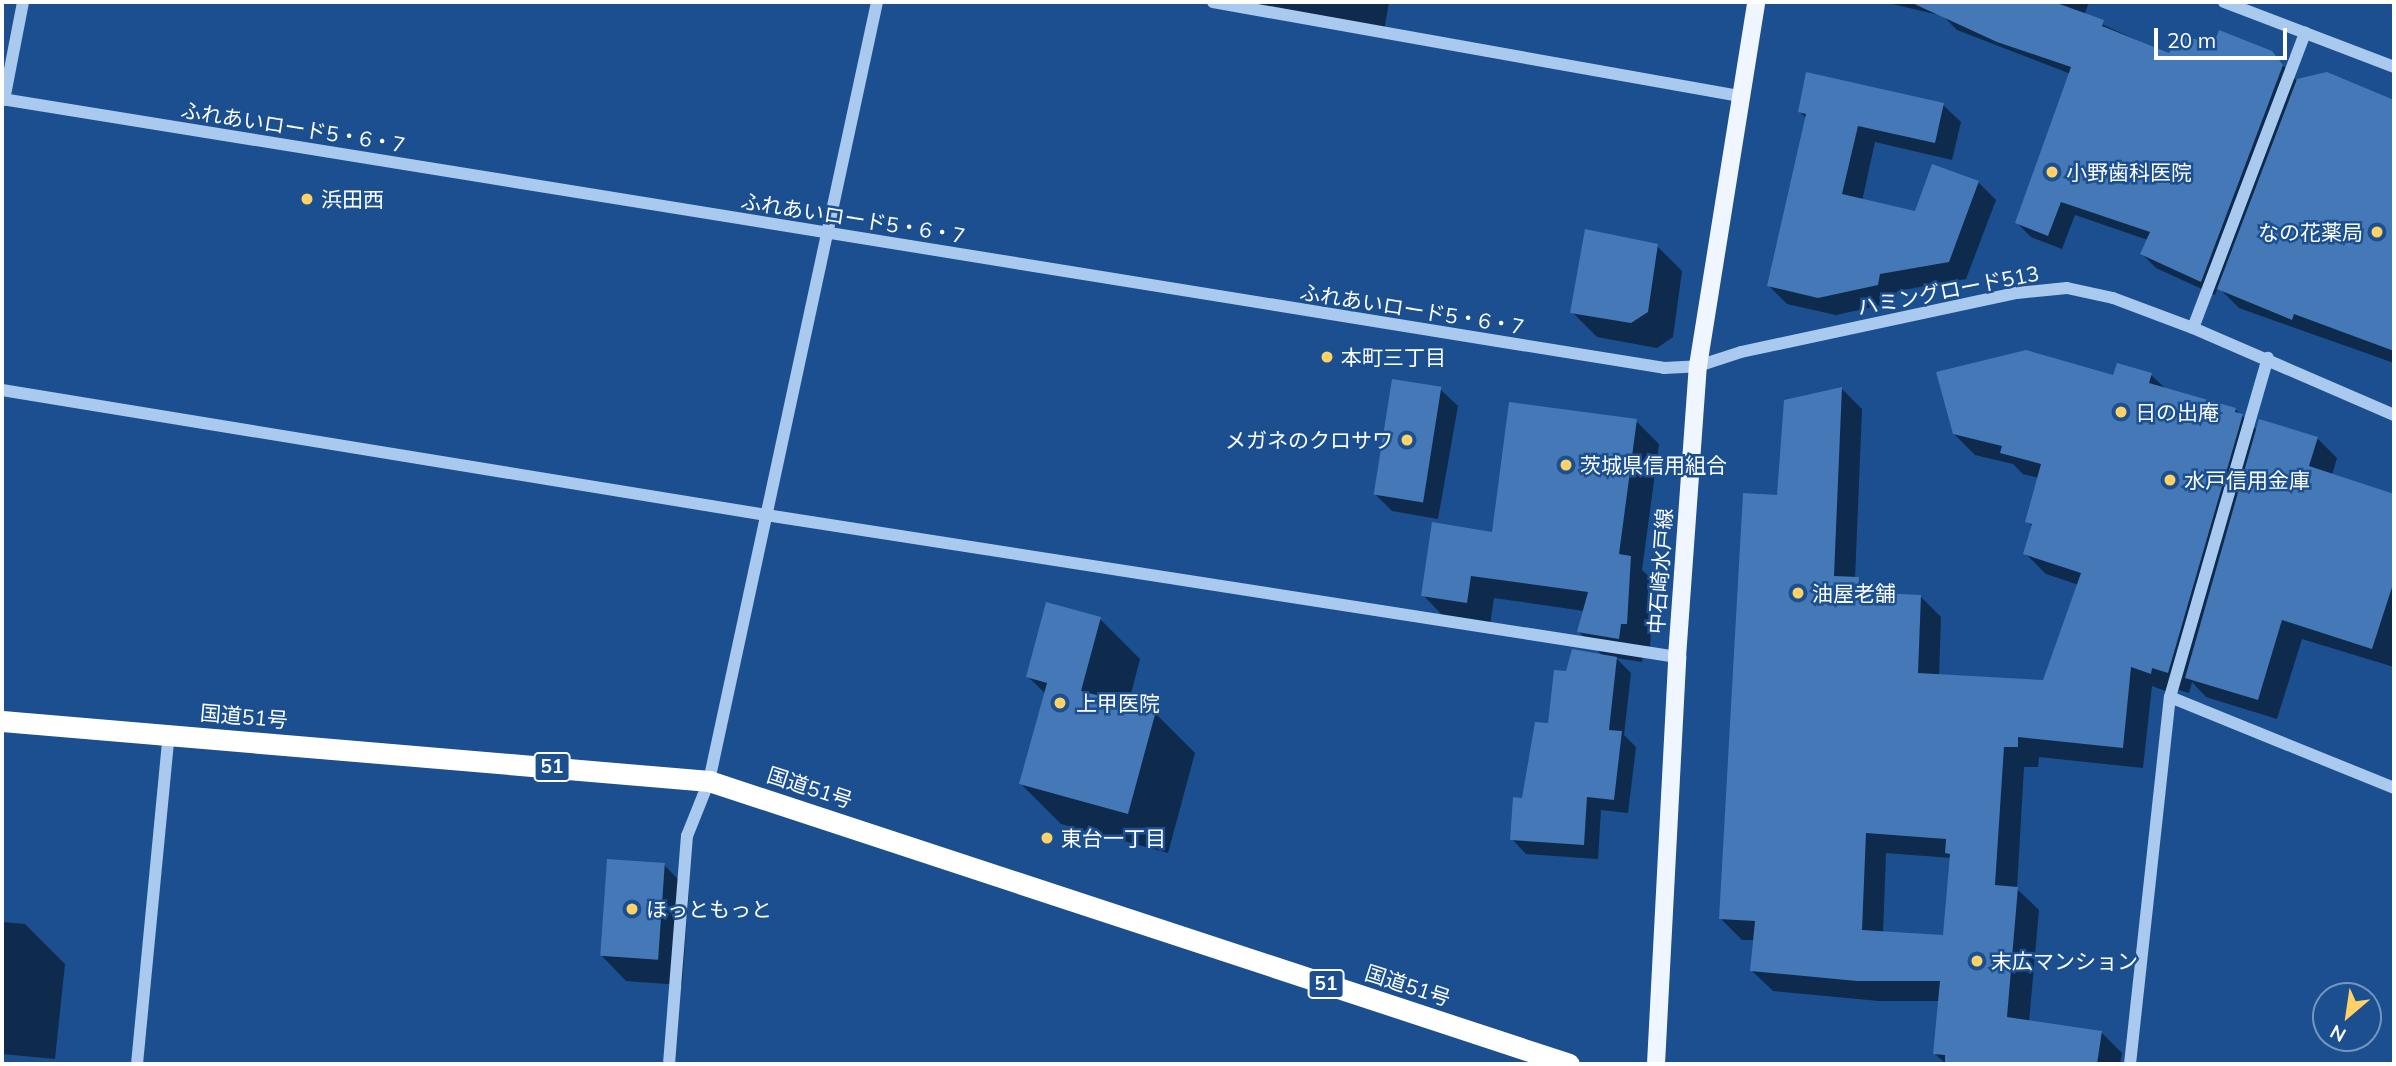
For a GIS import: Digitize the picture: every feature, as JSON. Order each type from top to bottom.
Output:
[{"type":"highway","name":"国道51号","points":[[2,721],[709,781],[1569,1064]]},
{"type":"main road","name":"中石崎水戸線","points":[[1656,1064],[1676,657],[1698,366],[1756,2]]},
{"type":"street","points":[[3,100],[23,2]]},
{"type":"street","points":[[669,1064],[687,836],[709,781],[877,2]]},
{"type":"street","points":[[1213,2],[1739,96]]},
{"type":"street","points":[[2224,2],[2394,67]]},
{"type":"street","points":[[2193,328],[2305,33]]},
{"type":"street","name":"ふれあいロード5・6・7","points":[[3,100],[1630,364],[1698,366]]},
{"type":"street","name":"ハミングロード513","points":[[1698,366],[1741,352],[1859,326],[2017,293],[2067,288],[2113,298],[2193,328],[2394,415]]},
{"type":"street","points":[[2130,1064],[2170,697],[2267,358]]},
{"type":"street","points":[[2,390],[766,515],[1676,657]]},
{"type":"street","points":[[2170,697],[2394,788]]},
{"type":"street","points":[[137,1064],[169,734]]},
{"type":"building","points":[[1910,2],[2054,2],[2104,20],[2102,26],[2169,53],[2177,32],[2213,46],[2219,30],[2272,51],[2283,65],[2201,282],[2140,254],[2150,232],[2061,202],[2048,236],[2015,223],[2071,67],[1997,42]]},
{"type":"building","points":[[1806,72],[1944,103],[1935,143],[1858,126],[1842,194],[1915,211],[1932,164],[1979,181],[1949,262],[1880,274],[1878,285],[1818,298],[1767,286],[1806,114],[1798,112]]},
{"type":"building","points":[[2327,72],[2394,100],[2394,351],[2294,314],[2292,320],[2217,289],[2297,79]]},
{"type":"building","points":[[1585,229],[1658,244],[1648,312],[1631,323],[1570,313]]},
{"type":"building","points":[[2026,350],[2113,375],[2117,363],[2152,373],[2149,383],[2236,408],[2235,412],[2243,414],[2168,673],[2152,668],[2151,674],[2131,667],[2123,748],[2018,737],[2018,747],[2004,747],[1995,885],[2018,887],[2007,1017],[2102,1031],[2097,1064],[1945,1064],[1945,1055],[1933,1054],[1940,981],[1857,981],[1750,971],[1755,921],[1719,919],[1743,493],[1777,495],[1784,400],[1842,387],[1834,576],[1859,577],[1858,592],[1921,595],[1918,673],[2043,680],[2081,573],[2023,554],[2032,524],[2025,522],[2041,464],[2000,453],[2002,446],[1953,434],[1936,372]],"holes":[[[1866,833],[1946,839],[1945,853],[1950,854],[1943,935],[1862,930]]]},
{"type":"building","name":"メガネのクロサワ","points":[[1392,379],[1441,387],[1423,502],[1374,495]]},
{"type":"building","name":"茨城県信用組合","points":[[1509,402],[1637,419],[1619,554],[1631,556],[1627,624],[1621,624],[1619,639],[1577,632],[1588,592],[1471,576],[1467,603],[1421,596],[1432,522],[1492,532]]},
{"type":"building","points":[[2259,419],[2318,437],[2309,466],[2394,494],[2394,581],[2372,649],[2282,620],[2258,700],[2185,678]]},
{"type":"building","name":"上甲医院","points":[[1046,602],[1101,617],[1081,691],[1156,711],[1128,814],[1019,784],[1047,683],[1026,677]]},
{"type":"building","points":[[1572,649],[1617,657],[1609,730],[1622,731],[1614,800],[1587,797],[1584,845],[1510,840],[1513,797],[1522,798],[1535,722],[1548,723],[1554,670],[1566,671]]},
{"type":"building","name":"ほっともっと","points":[[607,859],[665,863],[658,960],[600,956]]},
{"type":"place","name":"小野歯科医院","points":[[2052,172]]},
{"type":"place","name":"浜田西","points":[[307,199]]},
{"type":"place","name":"なの花薬局","points":[[2377,232]]},
{"type":"place","name":"本町三丁目","points":[[1327,357]]},
{"type":"place","name":"日の出庵","points":[[2121,412]]},
{"type":"place","name":"メガネのクロサワ","points":[[1407,440]]},
{"type":"place","name":"茨城県信用組合","points":[[1566,465]]},
{"type":"place","name":"水戸信用金庫","points":[[2170,480]]},
{"type":"place","name":"油屋老舗","points":[[1798,593]]},
{"type":"place","name":"上甲医院","points":[[1060,703]]},
{"type":"place","name":"東台一丁目","points":[[1047,838]]},
{"type":"place","name":"ほっともっと","points":[[632,909]]},
{"type":"place","name":"末広マンション","points":[[1977,961]]}]
